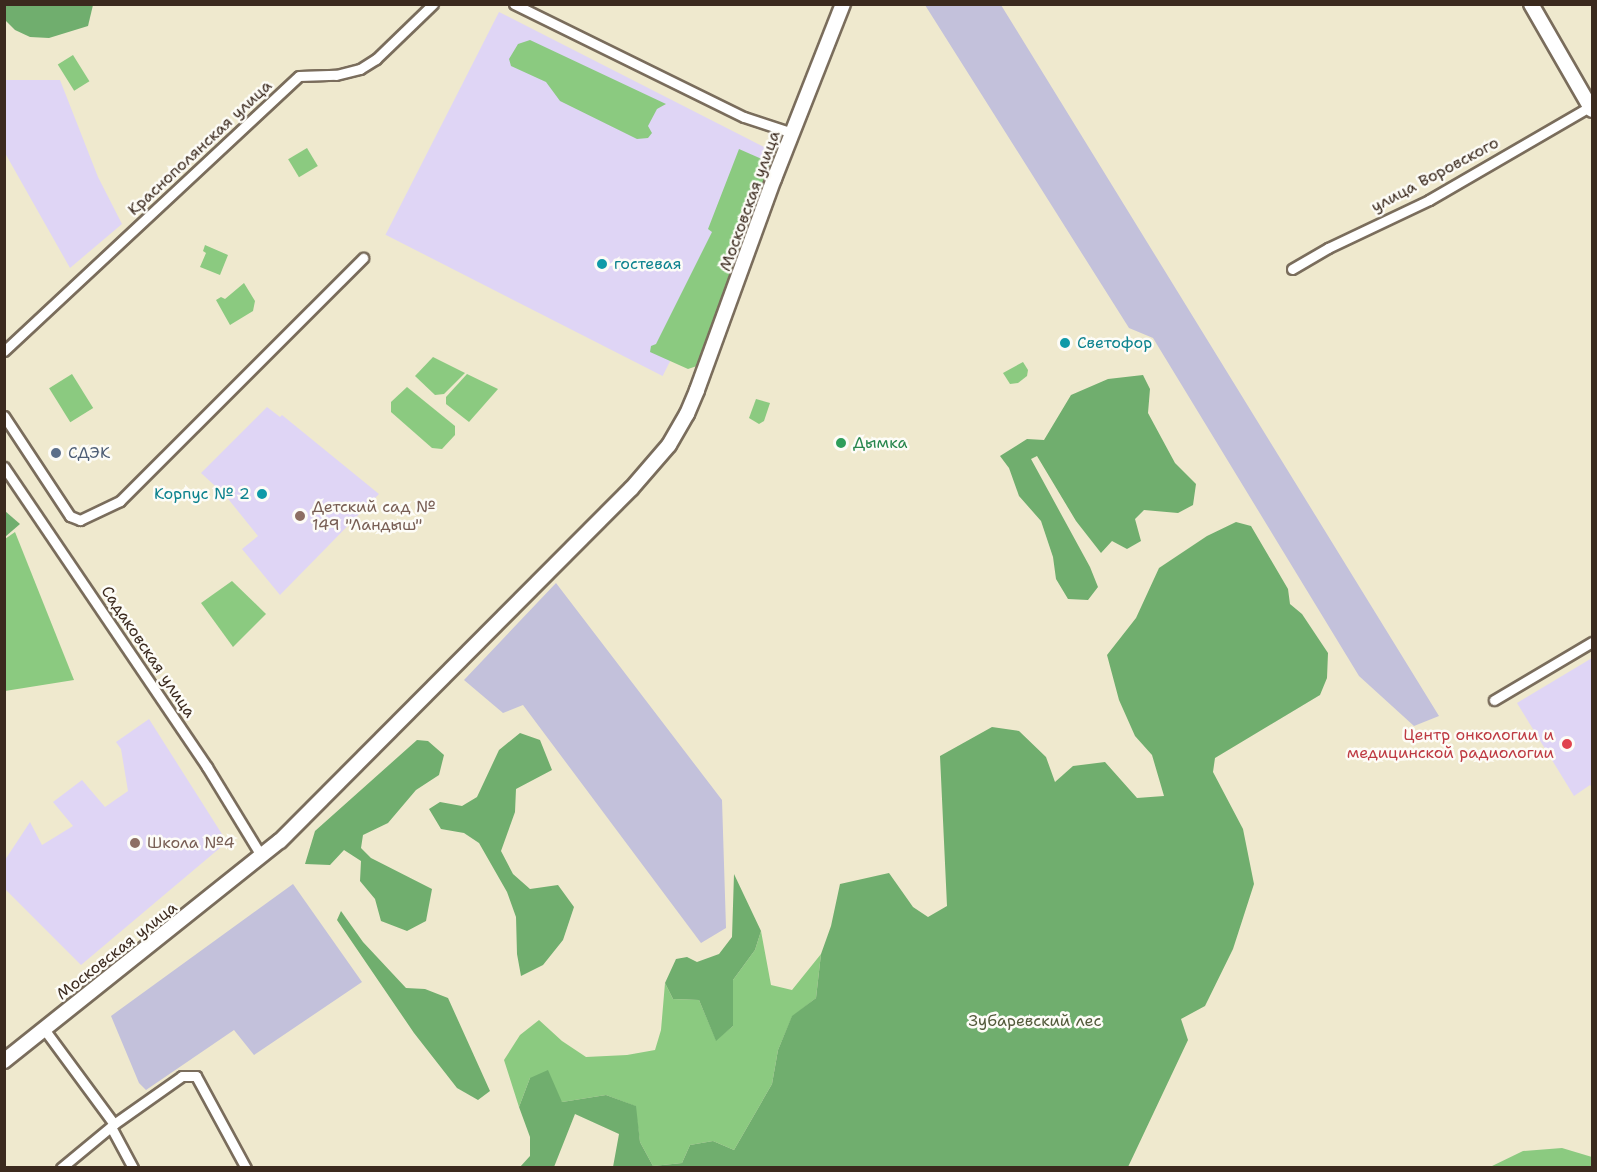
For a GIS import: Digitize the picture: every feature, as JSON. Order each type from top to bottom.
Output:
[{"type":"main road","name":"Московская улица","points":[[4,1061],[280,842],[632,489],[669,445],[689,410],[843,4]]},
{"type":"main road","points":[[1531,4],[1592,107]]},
{"type":"street","name":"Краснополянская улица","points":[[4,351],[300,76],[336,75],[360,69],[376,59],[433,4]]},
{"type":"street","points":[[514,4],[744,117],[793,133]]},
{"type":"street","name":"улица Воровского","points":[[1292,269],[1328,248],[1429,200],[1592,107]]},
{"type":"street","points":[[4,416],[66,511],[72,519],[80,520],[120,501],[363,258]]},
{"type":"street","name":"Садаковская улица","points":[[4,467],[207,767],[262,857]]},
{"type":"street","points":[[1494,700],[1593,642]]},
{"type":"street","points":[[44,1029],[113,1126],[133,1167]]},
{"type":"street","points":[[61,1167],[182,1076],[196,1076],[246,1167]]},
{"type":"shaded area","points":[[925,5],[1001,5],[1439,716],[1414,726],[1359,676],[1153,338],[1129,328]]},
{"type":"shaded area","points":[[499,12],[776,153],[663,376],[386,235]]},
{"type":"shaded area","points":[[4,80],[60,80],[98,177],[122,224],[70,268],[5,153]]},
{"type":"shaded area","name":"Детский сад № 149 \"Ландыш\"","points":[[267,407],[280,417],[282,415],[379,494],[280,595],[242,549],[258,536],[225,495],[201,473]]},
{"type":"shaded area","points":[[556,583],[722,800],[726,928],[701,943],[523,705],[503,713],[464,680]]},
{"type":"shaded area","name":"Центр онкологии и медицинской радиологии","points":[[1592,658],[1592,788],[1590,785],[1574,796],[1517,703]]},
{"type":"shaded area","name":"Школа №4","points":[[149,719],[227,842],[81,965],[5,889],[5,860],[30,822],[42,845],[73,826],[53,802],[82,780],[105,807],[128,791],[121,749],[116,742]]},
{"type":"shaded area","points":[[293,884],[362,982],[254,1055],[234,1030],[146,1090],[139,1083],[111,1016]]},
{"type":"green space","points":[[5,4],[93,5],[88,26],[49,38],[30,37],[15,30],[6,21]]},
{"type":"green space","points":[[530,40],[666,104],[657,109],[648,126],[652,133],[648,138],[637,139],[560,101],[546,82],[511,66],[509,59],[518,44]]},
{"type":"green space","points":[[73,55],[89,81],[74,91],[58,65]]},
{"type":"green space","points":[[307,148],[318,166],[299,177],[288,159]]},
{"type":"green space","points":[[739,149],[771,163],[700,365],[688,369],[650,352],[651,346],[656,344],[712,232],[708,229]]},
{"type":"green space","points":[[205,245],[228,255],[220,275],[200,267],[206,253],[203,251]]},
{"type":"green space","points":[[244,283],[255,301],[253,311],[230,325],[216,300],[221,297],[225,299]]},
{"type":"green space","points":[[433,357],[465,373],[444,394],[435,395],[415,376]]},
{"type":"green space","points":[[1023,362],[1028,370],[1027,376],[1018,383],[1010,384],[1003,373]]},
{"type":"green space","points":[[72,374],[93,408],[70,422],[49,388]]},
{"type":"green space","points":[[467,374],[498,389],[469,422],[446,404],[446,397]]},
{"type":"green space","points":[[1143,375],[1150,389],[1148,413],[1175,463],[1196,484],[1193,505],[1178,513],[1144,510],[1135,519],[1141,541],[1127,549],[1112,541],[1101,553],[1076,521],[1037,456],[1031,459],[1090,567],[1098,587],[1088,600],[1068,599],[1056,579],[1053,557],[1041,521],[1019,496],[1009,468],[1000,456],[1027,439],[1044,440],[1071,395],[1108,379]]},
{"type":"green space","points":[[407,387],[455,426],[455,435],[442,449],[432,448],[391,412],[391,402]]},
{"type":"green space","points":[[756,399],[770,403],[764,421],[759,424],[749,418]]},
{"type":"green space","points":[[5,511],[20,524],[5,537]]},
{"type":"green space","name":"Зубаревский лес","points":[[1236,522],[1251,526],[1288,589],[1290,604],[1302,614],[1328,653],[1327,678],[1320,695],[1215,758],[1213,772],[1243,829],[1254,884],[1233,949],[1205,1006],[1181,1019],[1188,1040],[1128,1167],[613,1167],[619,1134],[575,1114],[554,1167],[520,1167],[530,1156],[530,1137],[519,1107],[530,1078],[548,1070],[562,1102],[606,1095],[636,1106],[640,1142],[653,1166],[682,1163],[690,1145],[713,1141],[734,1150],[772,1084],[778,1050],[792,1016],[816,998],[821,954],[831,926],[840,884],[889,873],[913,907],[928,917],[947,906],[940,756],[992,727],[1019,731],[1046,757],[1055,782],[1073,766],[1105,762],[1137,798],[1164,796],[1152,755],[1135,736],[1119,700],[1107,655],[1136,618],[1159,568],[1207,536]]},
{"type":"green space","points":[[15,532],[74,680],[5,691],[5,539]]},
{"type":"green space","points":[[232,581],[266,614],[233,647],[201,603]]},
{"type":"green space","points":[[520,733],[540,740],[552,770],[516,789],[515,812],[501,851],[513,874],[530,889],[558,885],[574,907],[563,940],[543,965],[521,976],[517,954],[516,917],[507,892],[479,843],[464,833],[441,829],[429,809],[440,802],[462,806],[477,797],[499,750]]},
{"type":"green space","points":[[417,740],[428,741],[444,755],[439,775],[416,790],[388,823],[363,835],[361,848],[371,858],[432,889],[426,921],[407,931],[381,921],[375,899],[360,881],[361,861],[344,850],[330,865],[305,864],[315,831]]},
{"type":"green space","points":[[734,874],[761,931],[755,950],[733,980],[733,1026],[716,1041],[699,1000],[673,999],[665,983],[676,959],[687,957],[697,962],[719,954],[732,937]]},
{"type":"green space","points":[[341,911],[363,942],[406,988],[425,989],[448,998],[490,1091],[478,1100],[457,1088],[414,1033],[337,920]]},
{"type":"green space","points":[[761,931],[771,985],[792,990],[821,954],[816,998],[792,1017],[778,1050],[772,1084],[734,1150],[713,1141],[690,1145],[682,1163],[653,1166],[640,1142],[635,1106],[606,1095],[562,1102],[530,1078],[519,1107],[504,1060],[520,1035],[539,1020],[562,1041],[586,1057],[627,1055],[655,1050],[661,1030],[665,983],[673,999],[699,1000],[716,1040],[733,1026],[733,980],[755,950]]},
{"type":"green space","points":[[1562,1148],[1592,1157],[1592,1167],[1490,1167],[1523,1151]]},
{"type":"place","name":"гостевая","points":[[602,264]]},
{"type":"place","name":"Светофор","points":[[1065,343]]},
{"type":"place","name":"Дымка","points":[[841,443]]},
{"type":"place","name":"СДЭК","points":[[56,453]]},
{"type":"place","name":"Корпус № 2","points":[[262,494]]},
{"type":"place","name":"Детский сад № 149 \"Ландыш\"","points":[[300,516]]},
{"type":"place","name":"Центр онкологии и медицинской радиологии","points":[[1567,744]]},
{"type":"place","name":"Школа №4","points":[[135,843]]}]
